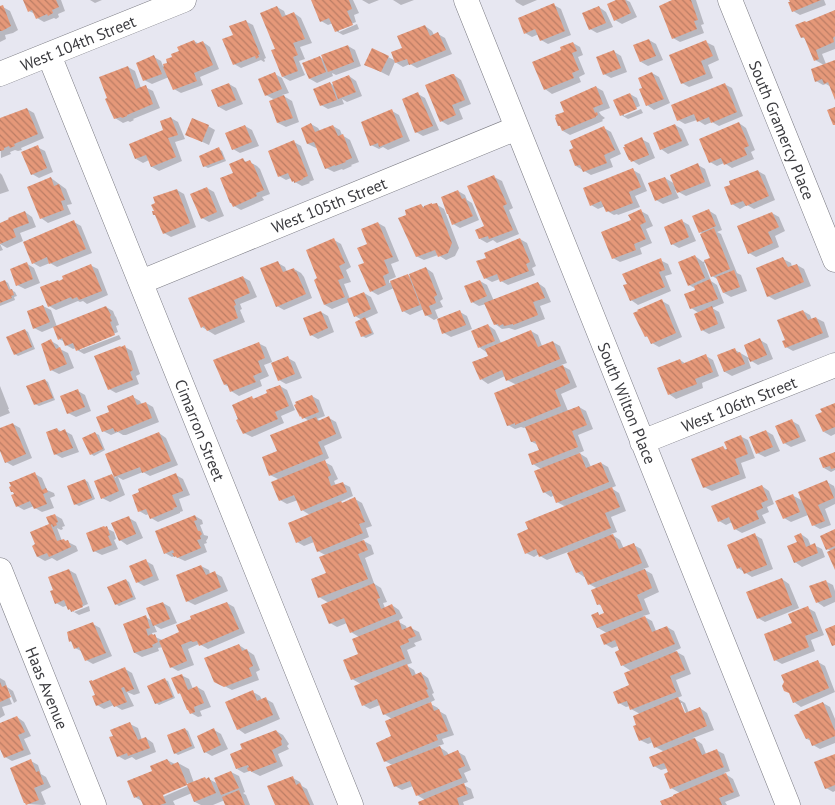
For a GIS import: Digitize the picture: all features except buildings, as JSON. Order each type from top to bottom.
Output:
[{"type":"street","name":"West 104th Street","points":[[0,74],[184,0]]},
{"type":"street","name":"South Wilton Place","points":[[466,0],[788,805]]},
{"type":"street","name":"South Gramercy Place","points":[[730,0],[835,260]]},
{"type":"street","name":"Cimarron Street","points":[[49,54],[351,805]]},
{"type":"street","name":"West 105th Street","points":[[140,282],[517,128]]},
{"type":"street","name":"West 106th Street","points":[[642,442],[835,365]]},
{"type":"street","name":"Haas Avenue","points":[[0,570],[94,805]]}]
